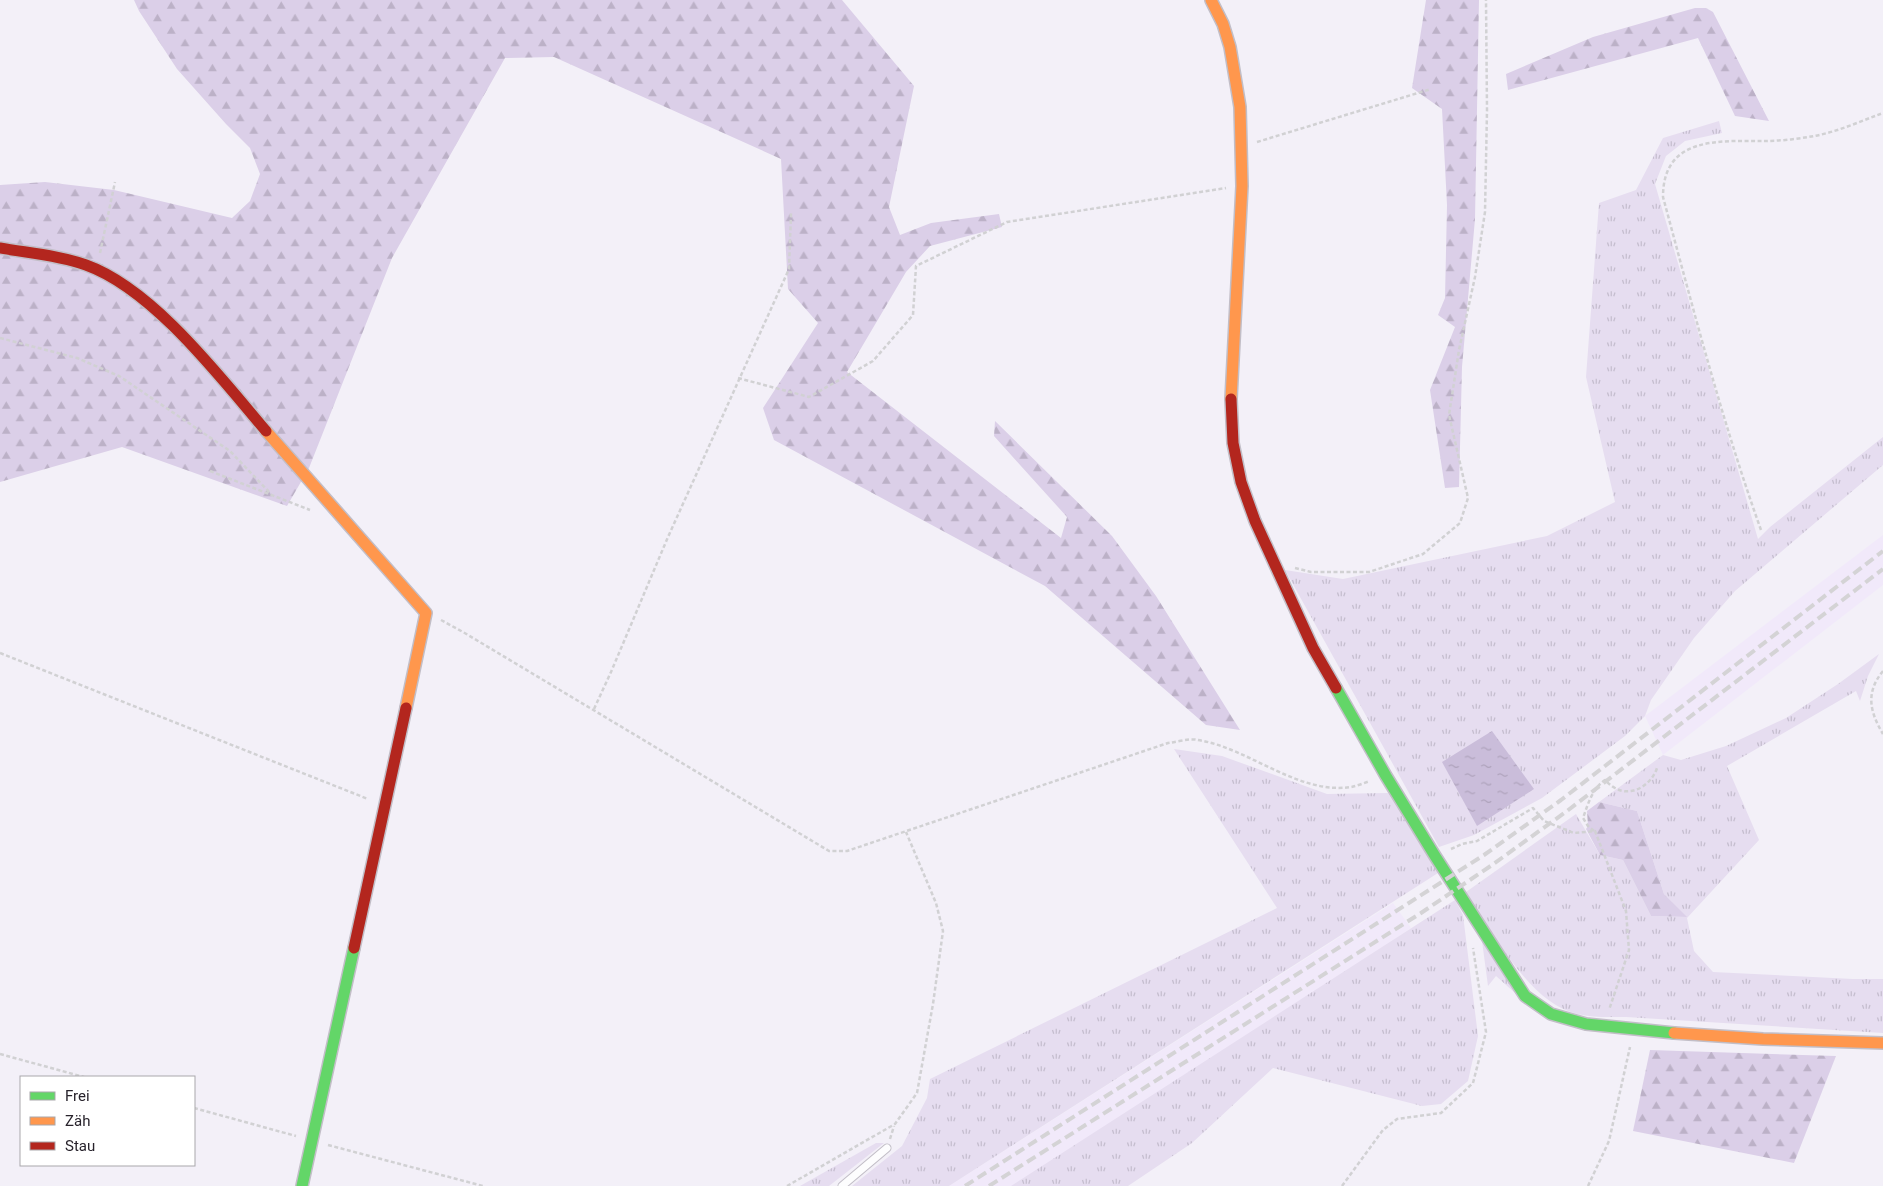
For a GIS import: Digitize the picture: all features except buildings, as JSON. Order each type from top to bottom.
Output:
[{"type":"street","points":[[1211,0],[1223,24],[1235,70],[1240,107],[1242,186],[1231,400],[1233,443],[1241,482],[1255,521],[1313,648],[1386,776],[1525,996],[1551,1014],[1586,1024],[1634,1030],[1763,1039],[1883,1043]]},
{"type":"street","points":[[0,248],[79,263],[96,269],[134,292],[158,312],[214,371],[426,613],[302,1186]]},
{"type":"lane","points":[[842,1186],[887,1148]]},
{"type":"path","points":[[1274,562],[1311,572],[1369,572],[1423,554],[1460,523],[1468,498],[1449,415],[1459,350],[1475,277],[1485,212],[1487,110],[1486,0]]},
{"type":"path","points":[[1241,147],[1431,89]]},
{"type":"path","points":[[1761,530],[1744,482],[1694,312],[1663,197],[1663,182],[1668,169],[1677,156],[1698,145],[1722,140],[1767,141],[1814,136],[1883,113]]},
{"type":"path","points":[[96,269],[115,182]]},
{"type":"path","points":[[738,378],[809,397],[873,361],[914,315],[916,266],[1007,222],[1242,186]]},
{"type":"path","points":[[594,709],[738,378],[788,269],[792,213]]},
{"type":"path","points":[[0,338],[77,358],[119,376],[230,451],[271,494]]},
{"type":"path","points":[[210,471],[313,511]]},
{"type":"path","points":[[426,613],[463,632],[594,709],[829,851],[847,851],[1168,743],[1196,739],[1223,746],[1298,780],[1328,787],[1350,787],[1386,776]]},
{"type":"path","points":[[0,653],[384,805]]},
{"type":"path","points":[[1883,671],[1874,682],[1871,701],[1874,718],[1883,734]]},
{"type":"path","points":[[1604,1026],[1629,950],[1626,911],[1595,832],[1583,818],[1588,801],[1599,785],[1605,780],[1616,789],[1631,791],[1645,786],[1655,776],[1657,768]]},
{"type":"path","points":[[1435,856],[1462,844],[1477,841],[1533,808],[1544,821],[1574,833],[1595,832]]},
{"type":"path","points":[[887,1148],[895,1124],[917,1094],[933,1004],[943,931],[936,903],[906,832]]},
{"type":"path","points":[[1342,1186],[1383,1130],[1397,1119],[1441,1113],[1474,1083],[1486,1032],[1472,943]]},
{"type":"path","points":[[1588,1186],[1609,1141],[1634,1030]]},
{"type":"path","points":[[0,1054],[80,1076]]},
{"type":"path","points":[[195,1108],[483,1186]]},
{"type":"path","points":[[787,1186],[895,1124]]},
{"type":"shaded area","points":[[1883,535],[1883,585],[1663,755],[1645,716]]},
{"type":"shaded area","points":[[1393,903],[1411,928],[1279,1017],[1014,1186],[949,1186]]},
{"type":"green space","points":[[134,0],[842,0],[914,86],[889,207],[900,235],[931,223],[999,214],[1002,227],[930,246],[906,272],[847,372],[1061,538],[1067,517],[994,436],[995,421],[1112,536],[1156,596],[1240,730],[1206,725],[1045,586],[774,440],[763,408],[818,323],[788,289],[781,159],[554,57],[505,58],[392,258],[309,468],[287,506],[122,447],[0,482],[0,185],[45,182],[114,190],[232,218],[250,201],[260,174],[250,148],[177,69],[139,11]]},
{"type":"green space","points":[[1426,0],[1479,0],[1475,219],[1462,367],[1459,487],[1445,488],[1430,390],[1455,327],[1438,315],[1445,298],[1447,205],[1442,109],[1412,88]]},
{"type":"green space","points":[[1695,8],[1706,8],[1713,12],[1769,121],[1735,116],[1698,38],[1508,90],[1506,74],[1593,37]]},
{"type":"green space","points":[[1719,121],[1722,133],[1685,141],[1666,156],[1655,184],[1758,539],[1770,527],[1883,437],[1883,465],[1735,591],[1694,638],[1651,700],[1645,716],[1625,736],[1542,798],[1474,835],[1439,847],[1285,570],[1343,579],[1547,536],[1615,502],[1586,377],[1599,203],[1636,190],[1663,138]]},
{"type":"green space","points":[[1879,654],[1868,676],[1860,701],[1856,691],[1727,766],[1759,840],[1687,918],[1694,951],[1713,972],[1883,979],[1883,1033],[1583,1015],[1560,1007],[1543,996],[1528,981],[1513,964],[1466,892],[1576,814],[1600,855],[1623,860],[1651,916],[1686,917],[1664,894],[1637,811],[1599,802],[1663,755],[1681,760],[1726,746],[1786,718]]},
{"type":"green space","points":[[1174,749],[1222,756],[1327,794],[1388,793],[1438,873],[949,1186],[852,1186],[902,1146],[927,1098],[930,1079],[1277,908]]},
{"type":"green space","points":[[1599,802],[1637,811],[1664,894],[1687,917],[1651,916],[1623,860],[1600,855],[1586,829],[1588,826],[1587,811]]},
{"type":"green space","points":[[1455,900],[1463,915],[1478,1036],[1468,1081],[1441,1104],[1422,1106],[1273,1068],[1192,1143],[1128,1186],[1011,1186]]},
{"type":"green space","points":[[1482,941],[1515,993],[1496,976],[1488,986]]},
{"type":"green space","points":[[1650,1050],[1836,1056],[1794,1163],[1633,1131]]},
{"type":"green space","points":[[876,1143],[884,1143],[829,1186],[800,1186]]},
{"type":"water","points":[[1492,731],[1534,789],[1477,826],[1442,762]]},
{"type":"railway","points":[[965,1186],[1484,855],[1561,800],[1883,551]]},
{"type":"railway","points":[[989,1186],[1421,913],[1492,865],[1567,811],[1883,569]]},
{"type":"traffic: fast","points":[[1336,688],[1386,776],[1435,856],[1525,996],[1551,1014],[1586,1024],[1674,1033]]},
{"type":"traffic: fast","points":[[302,1186],[354,948]]},
{"type":"traffic: slow","points":[[1211,0],[1223,24],[1230,47],[1240,107],[1242,186],[1231,399]]},
{"type":"traffic: slow","points":[[266,431],[426,613],[406,708]]},
{"type":"traffic: slow","points":[[1674,1033],[1763,1039],[1883,1043]]},
{"type":"traffic: jam","points":[[0,248],[54,257],[86,265],[111,277],[136,293],[184,337],[266,431]]},
{"type":"traffic: jam","points":[[1231,399],[1233,443],[1241,482],[1255,521],[1313,648],[1336,688]]},
{"type":"traffic: jam","points":[[354,948],[406,708]]}]
